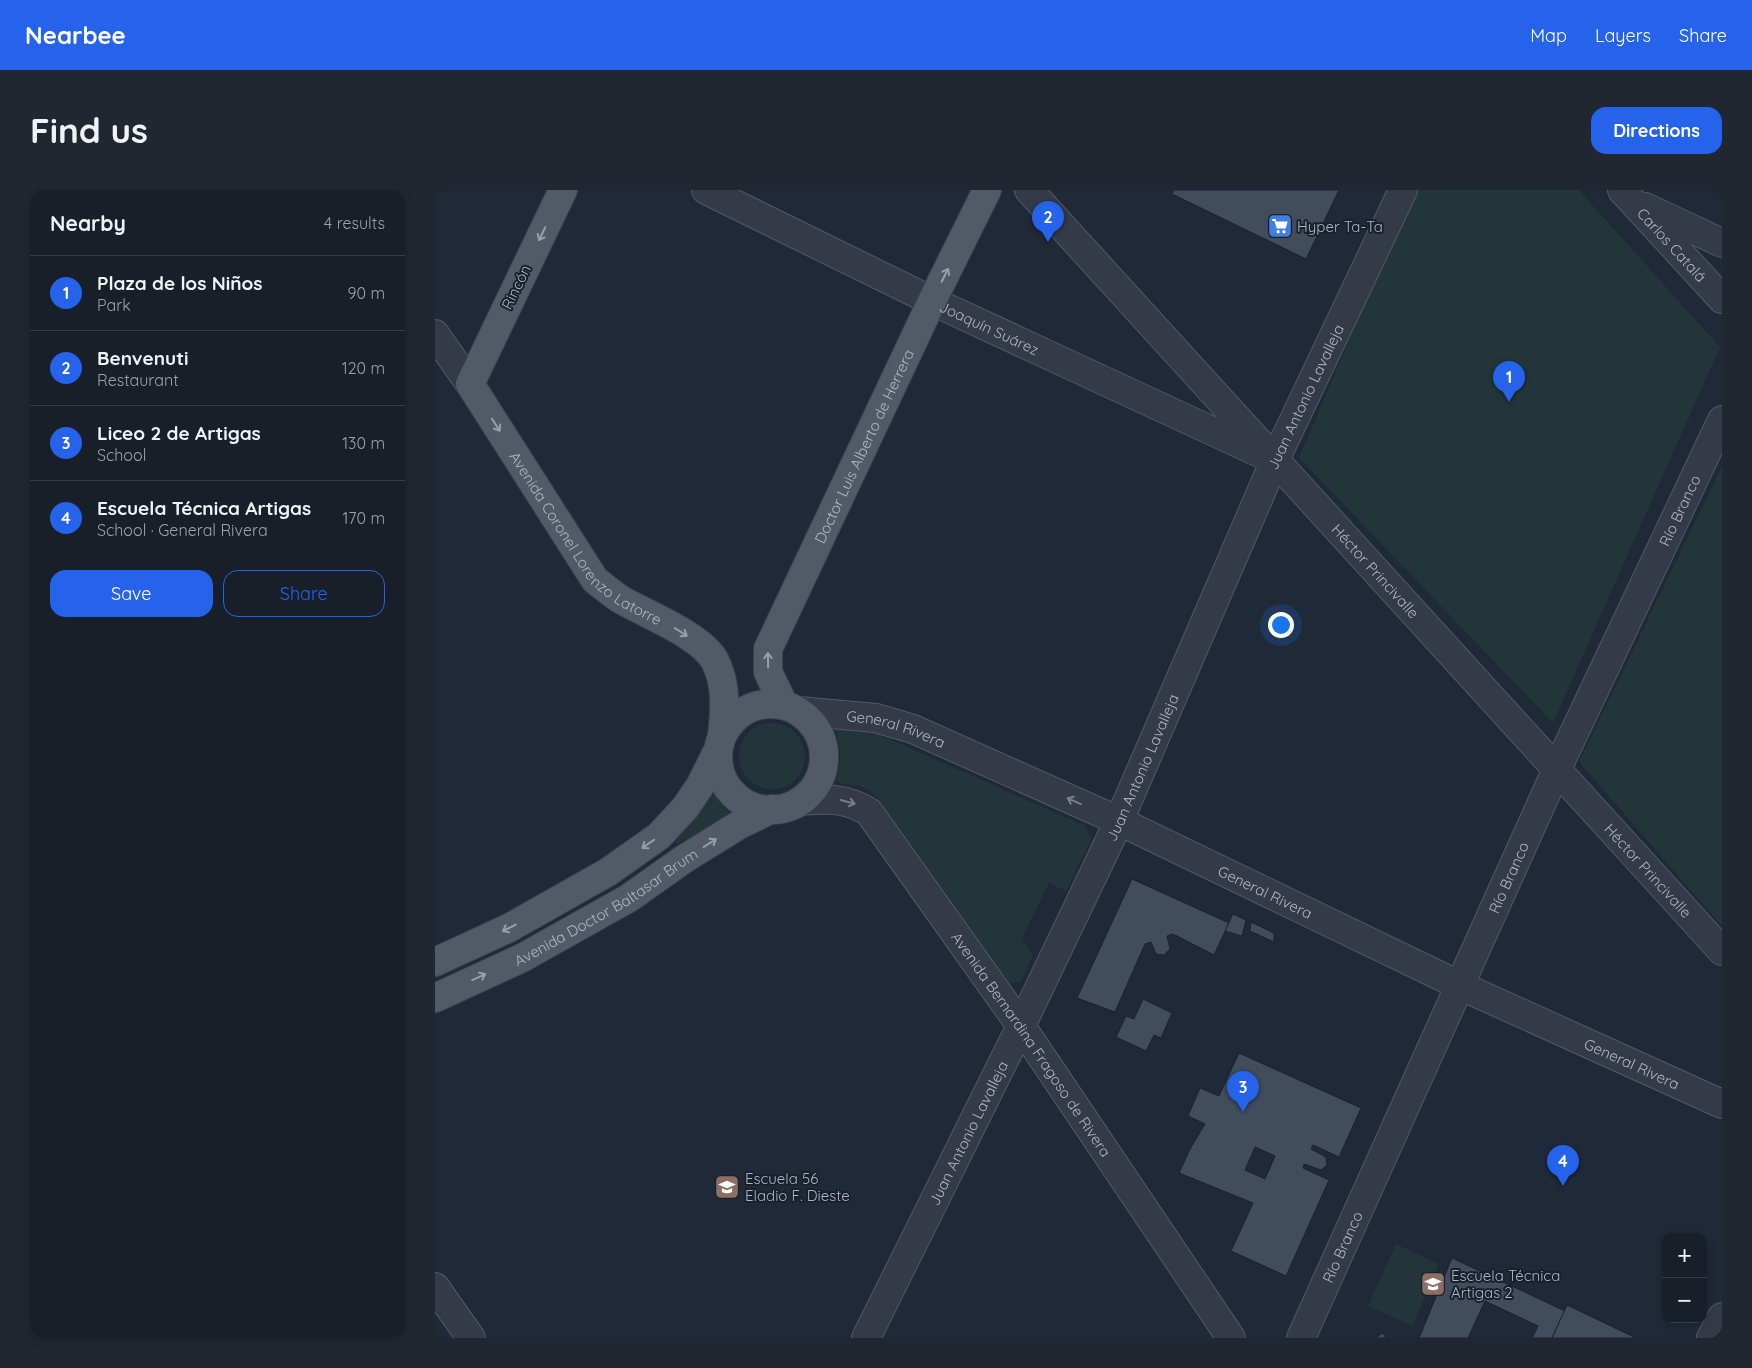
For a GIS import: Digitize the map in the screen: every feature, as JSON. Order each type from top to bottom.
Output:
[{"type":"main road","name":"Rincón","points":[[470,384],[563,190]]},
{"type":"main road","name":"Doctor Luis Alberto de Herrera","points":[[791,708],[768,672],[767,649],[932,301],[987,190]]},
{"type":"main road","name":"Avenida Coronel Lorenzo Latorre","points":[[470,384],[595,580],[619,598],[679,630],[702,646],[714,660],[726,704],[720,743]]},
{"type":"main road","points":[[769,703],[791,708],[809,719],[822,742],[824,756],[818,781],[811,792],[800,801],[787,807],[757,808],[743,802],[723,780],[719,765],[720,743],[730,723],[741,713],[755,706],[769,703]]},
{"type":"main road","name":"Avenida Doctor Baltasar Brum","points":[[435,962],[509,928],[608,872],[659,836],[685,808],[700,786],[720,743]]},
{"type":"main road","name":"Avenida Doctor Baltasar Brum","points":[[435,998],[522,958],[605,912],[739,825],[772,809]]},
{"type":"street","name":"Joaquín Suárez","points":[[707,190],[932,301],[1275,460]]},
{"type":"street","name":"Héctor Princivalle","points":[[1029,190],[1722,951]]},
{"type":"street","name":"Juan Antonio Lavalleja","points":[[866,1338],[1021,1026],[1119,821],[1275,460],[1403,190]]},
{"type":"street","points":[[1627,196],[1722,243]]},
{"type":"street","name":"Carlos Catalá","points":[[1627,196],[1722,299]]},
{"type":"street","name":"Avenida Coronel Lorenzo Latorre","points":[[435,334],[470,384]]},
{"type":"street","name":"Río Branco","points":[[1301,1338],[1557,770],[1722,420]]},
{"type":"street","name":"General Rivera","points":[[791,708],[876,718],[913,729],[1119,821],[1461,986],[1722,1104]]},
{"type":"street","name":"Avenida Bernardina Fragoso de Rivera","points":[[800,801],[833,798],[857,804],[869,812],[1021,1026],[1231,1338]]},
{"type":"street","points":[[435,1287],[471,1338]]},
{"type":"street","points":[[1711,1338],[1722,1317]]},
{"type":"green space","points":[[1413,190],[1579,190],[1720,347],[1553,723],[1299,458]]},
{"type":"green space","points":[[1722,466],[1722,926],[1579,762]]},
{"type":"green space","points":[[772,723],[784,726],[795,733],[802,744],[805,756],[802,768],[795,779],[784,786],[772,789],[760,786],[749,779],[742,768],[739,756],[742,744],[749,733],[760,726]]},
{"type":"green space","points":[[840,725],[869,730],[1086,826],[1091,840],[1066,891],[1049,883],[1022,939],[1033,956],[1021,982],[1009,983],[878,798],[860,786],[845,784],[836,780],[840,754],[835,728]]},
{"type":"green space","points":[[713,795],[716,795],[724,807],[733,815],[732,817],[677,844],[674,840],[688,828]]},
{"type":"green space","points":[[1396,1244],[1439,1264],[1412,1326],[1368,1306]]},
{"type":"building","name":"Hyper Ta-Ta","points":[[1174,190],[1339,190],[1306,259],[1172,194]]},
{"type":"building","points":[[1132,879],[1229,923],[1214,955],[1173,934],[1167,936],[1170,949],[1164,955],[1156,954],[1151,942],[1145,944],[1115,1012],[1077,998]]},
{"type":"building","points":[[1233,914],[1246,920],[1242,936],[1225,931]]},
{"type":"building","points":[[1251,922],[1274,933],[1274,942],[1250,931]]},
{"type":"building","points":[[1143,999],[1172,1013],[1161,1038],[1154,1035],[1146,1051],[1116,1037],[1126,1016],[1134,1019]]},
{"type":"building","points":[[1239,1053],[1361,1108],[1339,1157],[1313,1145],[1311,1149],[1326,1157],[1327,1165],[1321,1170],[1304,1164],[1303,1168],[1329,1180],[1286,1276],[1231,1251],[1253,1203],[1179,1173],[1190,1149],[1205,1124],[1188,1116],[1200,1088],[1219,1096]],"holes":[[[1255,1147],[1275,1156],[1265,1179],[1245,1170]]]},
{"type":"building","points":[[1452,1258],[1565,1311],[1552,1338],[1532,1338],[1538,1326],[1485,1301],[1468,1338],[1419,1338]]},
{"type":"building","points":[[1567,1305],[1636,1338],[1552,1338]]},
{"type":"building","points":[[1383,1333],[1386,1338],[1375,1338]]},
{"type":"place","name":"Hyper Ta-Ta","points":[[1280,226]]},
{"type":"place","name":"Benvenuti","points":[[1048,242]]},
{"type":"place","name":"Plaza de los Niños","points":[[1509,402]]},
{"type":"place","name":"Liceo 2 de Artigas","points":[[1243,1112]]},
{"type":"place","name":"Escuela Técnica Artigas","points":[[1563,1186]]},
{"type":"place","name":"Escuela 56 Eladio F. Dieste","points":[[727,1187]]},
{"type":"place","name":"Escuela Técnica Artigas 2","points":[[1433,1284]]}]
